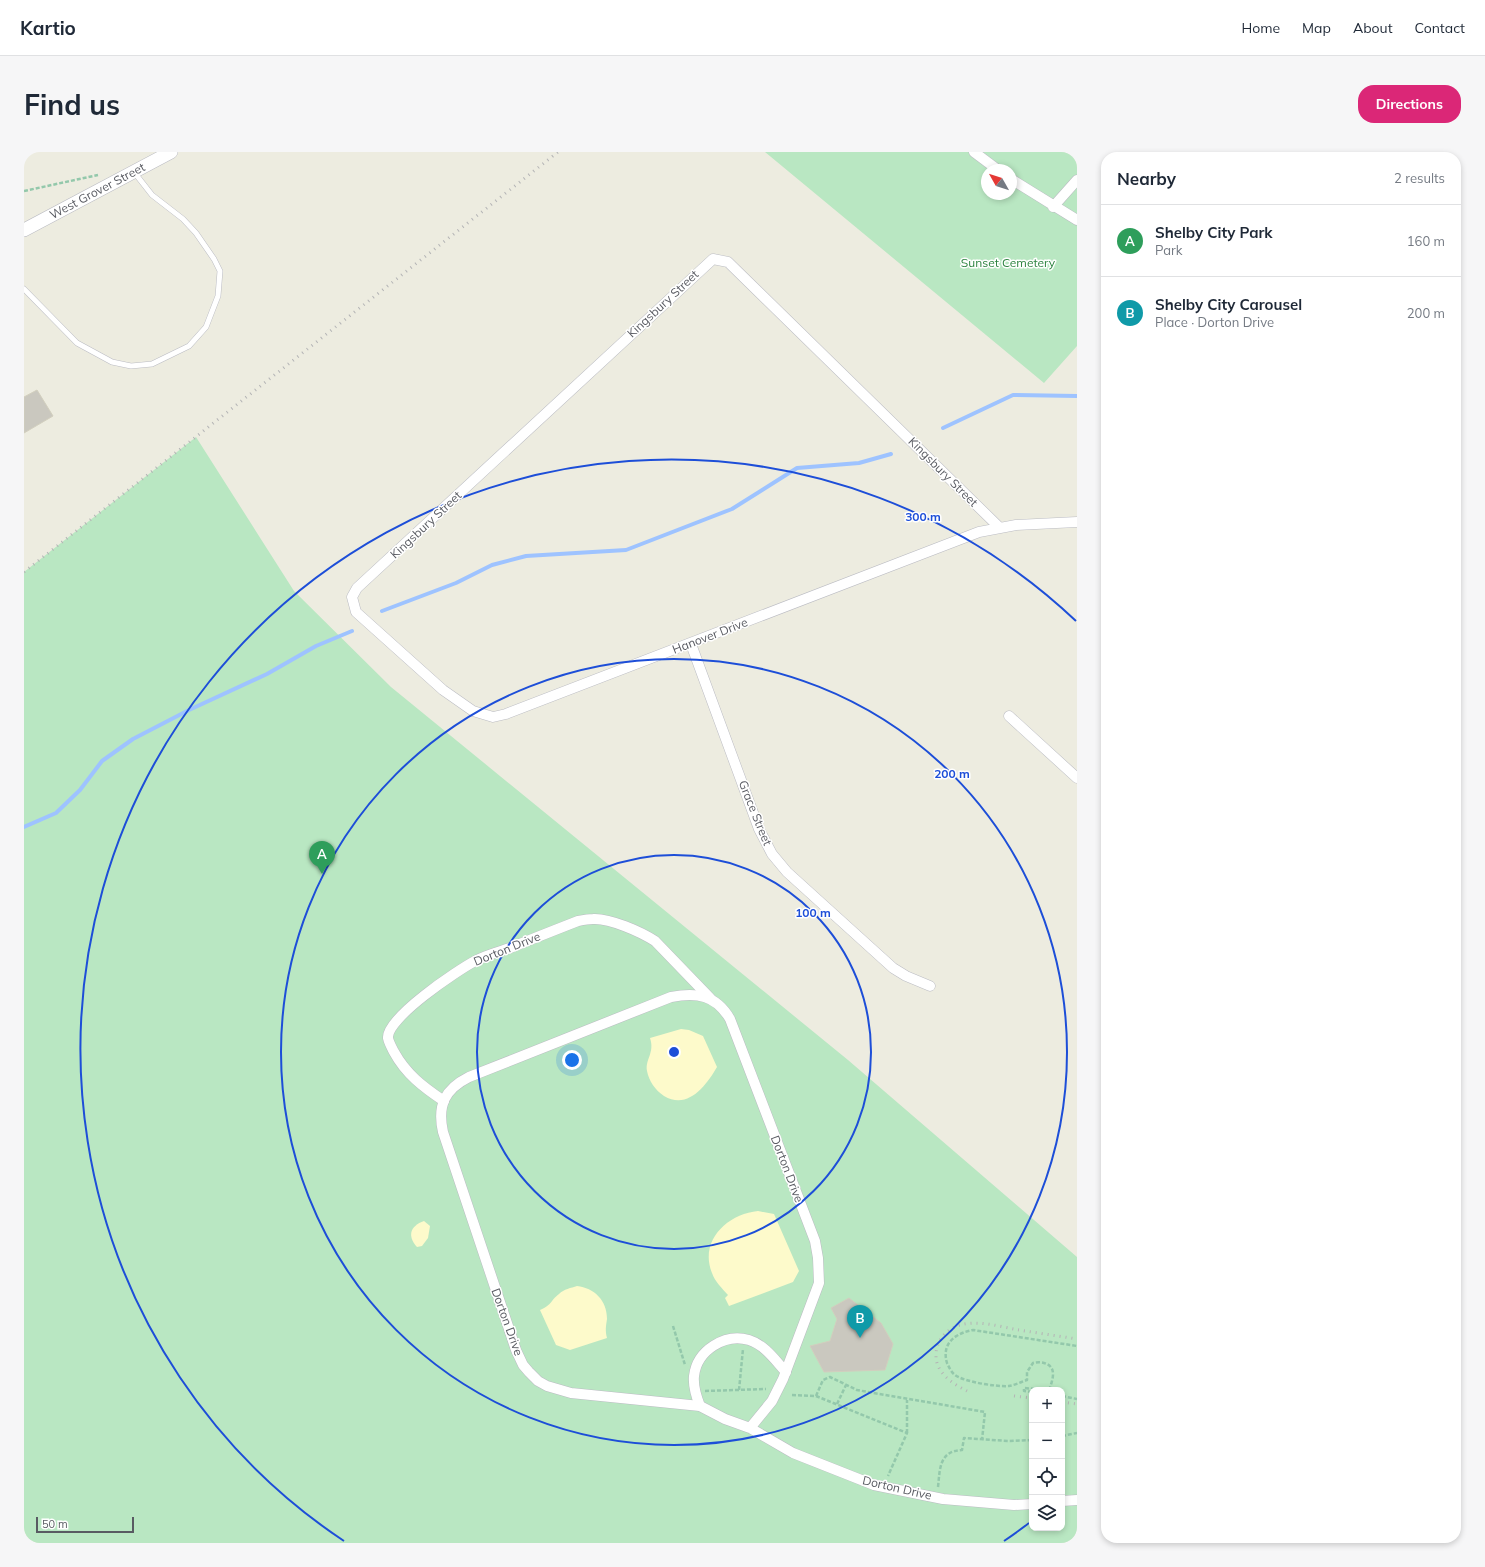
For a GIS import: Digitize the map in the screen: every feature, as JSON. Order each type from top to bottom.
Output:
[{"type":"street","name":"West Grover Street","points":[[24,230],[171,152]]},
{"type":"street","points":[[974,152],[990,164]]},
{"type":"street","points":[[1053,206],[1077,180]]},
{"type":"street","points":[[1017,183],[1077,220]]},
{"type":"street","name":"Kingsbury Street","points":[[370,625],[356,612],[352,597],[357,588],[713,259],[728,262],[1000,528]]},
{"type":"street","name":"Hanover Drive","points":[[370,625],[443,690],[473,711],[493,717],[506,714],[691,644],[979,532],[1016,525],[1077,522]]},
{"type":"street","name":"Grace Street","points":[[691,644],[759,829],[772,854],[787,872],[893,968],[906,976],[930,986]]},
{"type":"street","points":[[1009,716],[1077,778]]},
{"type":"street","name":"Dorton Drive","points":[[444,1101],[416,1081],[400,1063],[388,1038],[394,1024],[402,1015],[442,982],[475,961],[578,921],[594,918],[615,923],[649,937],[655,941],[710,999],[725,1011],[730,1019],[814,1241],[818,1258],[819,1283],[786,1372],[772,1401],[750,1428]]},
{"type":"street","name":"Dorton Drive","points":[[710,999],[695,994],[671,997],[469,1077],[454,1087],[444,1101],[441,1109],[440,1120],[443,1132],[510,1334],[521,1360],[529,1372],[538,1381],[547,1386],[571,1393],[700,1406],[725,1419],[750,1428],[794,1454],[874,1485],[936,1497],[1014,1505],[1029,1504]]},
{"type":"street","points":[[700,1406],[694,1384],[694,1374],[697,1364],[708,1350],[725,1340],[748,1340],[763,1348],[786,1372]]},
{"type":"street","points":[[1065,1501],[1077,1500]]},
{"type":"lane","points":[[24,289],[77,343],[112,362],[131,366],[152,364],[189,346],[206,327],[218,296],[220,271],[214,259],[196,233],[183,219],[152,195],[134,172]]},
{"type":"path","points":[[673,1326],[686,1368],[694,1384]]},
{"type":"path","points":[[1050,1387],[1053,1371],[1046,1363],[1042,1362],[1033,1363],[1027,1372],[1027,1380],[1014,1385],[1003,1386],[962,1379],[955,1375],[949,1368],[945,1352],[946,1346],[956,1335],[973,1330],[1077,1346]]},
{"type":"path","points":[[739,1390],[744,1340]]},
{"type":"path","points":[[816,1396],[823,1380],[826,1378],[835,1379],[862,1391],[907,1400],[985,1412],[982,1440]]},
{"type":"path","points":[[837,1404],[846,1385]]},
{"type":"path","points":[[1029,1388],[1024,1388],[1024,1391],[1029,1392]]},
{"type":"path","points":[[704,1392],[771,1389]]},
{"type":"path","points":[[792,1395],[816,1396],[907,1433]]},
{"type":"path","points":[[1065,1396],[1077,1398]]},
{"type":"path","points":[[884,1487],[907,1433],[907,1400]]},
{"type":"path","points":[[1065,1435],[1077,1433]]},
{"type":"path","points":[[936,1497],[940,1467],[946,1456],[957,1450],[962,1450],[964,1438],[982,1440],[1029,1440]]},
{"type":"green space","name":"Sunset Cemetery","points":[[765,152],[1077,152],[1077,346],[1044,383]]},
{"type":"green space","points":[[196,437],[294,591],[391,687],[848,1060],[1077,1257],[1077,1543],[24,1543],[24,572]]},
{"type":"sand","points":[[681,1029],[689,1030],[703,1036],[717,1067],[707,1082],[695,1094],[681,1100],[673,1100],[664,1096],[653,1085],[647,1071],[647,1063],[651,1052],[650,1038]]},
{"type":"sand","points":[[758,1211],[774,1214],[799,1271],[793,1282],[729,1306],[725,1298],[728,1295],[713,1276],[709,1261],[709,1250],[718,1231],[726,1223],[736,1217]]},
{"type":"sand","points":[[424,1221],[430,1226],[428,1238],[422,1246],[417,1247],[411,1235],[413,1229],[419,1223]]},
{"type":"sand","points":[[577,1286],[594,1292],[605,1306],[607,1338],[570,1350],[556,1345],[540,1310],[547,1306],[563,1291]]},
{"type":"building","points":[[37,390],[53,416],[24,433],[24,397]]},
{"type":"building","points":[[849,1298],[881,1323],[893,1344],[885,1370],[824,1372],[810,1346],[830,1341],[837,1319],[831,1308]]},
{"type":"waterway","points":[[943,428],[1013,395],[1077,396]]},
{"type":"waterway","points":[[382,611],[456,583],[492,565],[526,556],[626,550],[732,509],[797,468],[859,463],[891,454]]},
{"type":"waterway","points":[[24,827],[56,813],[80,790],[102,761],[133,739],[189,710],[267,674],[316,646],[352,631]]},
{"type":"railway","points":[[24,572],[558,152]]},
{"type":"railway","points":[[967,1391],[946,1377],[942,1373],[937,1362],[936,1353],[939,1343],[943,1336],[951,1329],[969,1323],[979,1323],[1077,1339]]},
{"type":"railway","points":[[1014,1396],[1029,1398]]},
{"type":"railway","points":[[1065,1402],[1077,1404]]},
{"type":"place","name":"Shelby City Park","points":[[322,874]]},
{"type":"place","name":"Shelby City Carousel","points":[[860,1338]]}]
